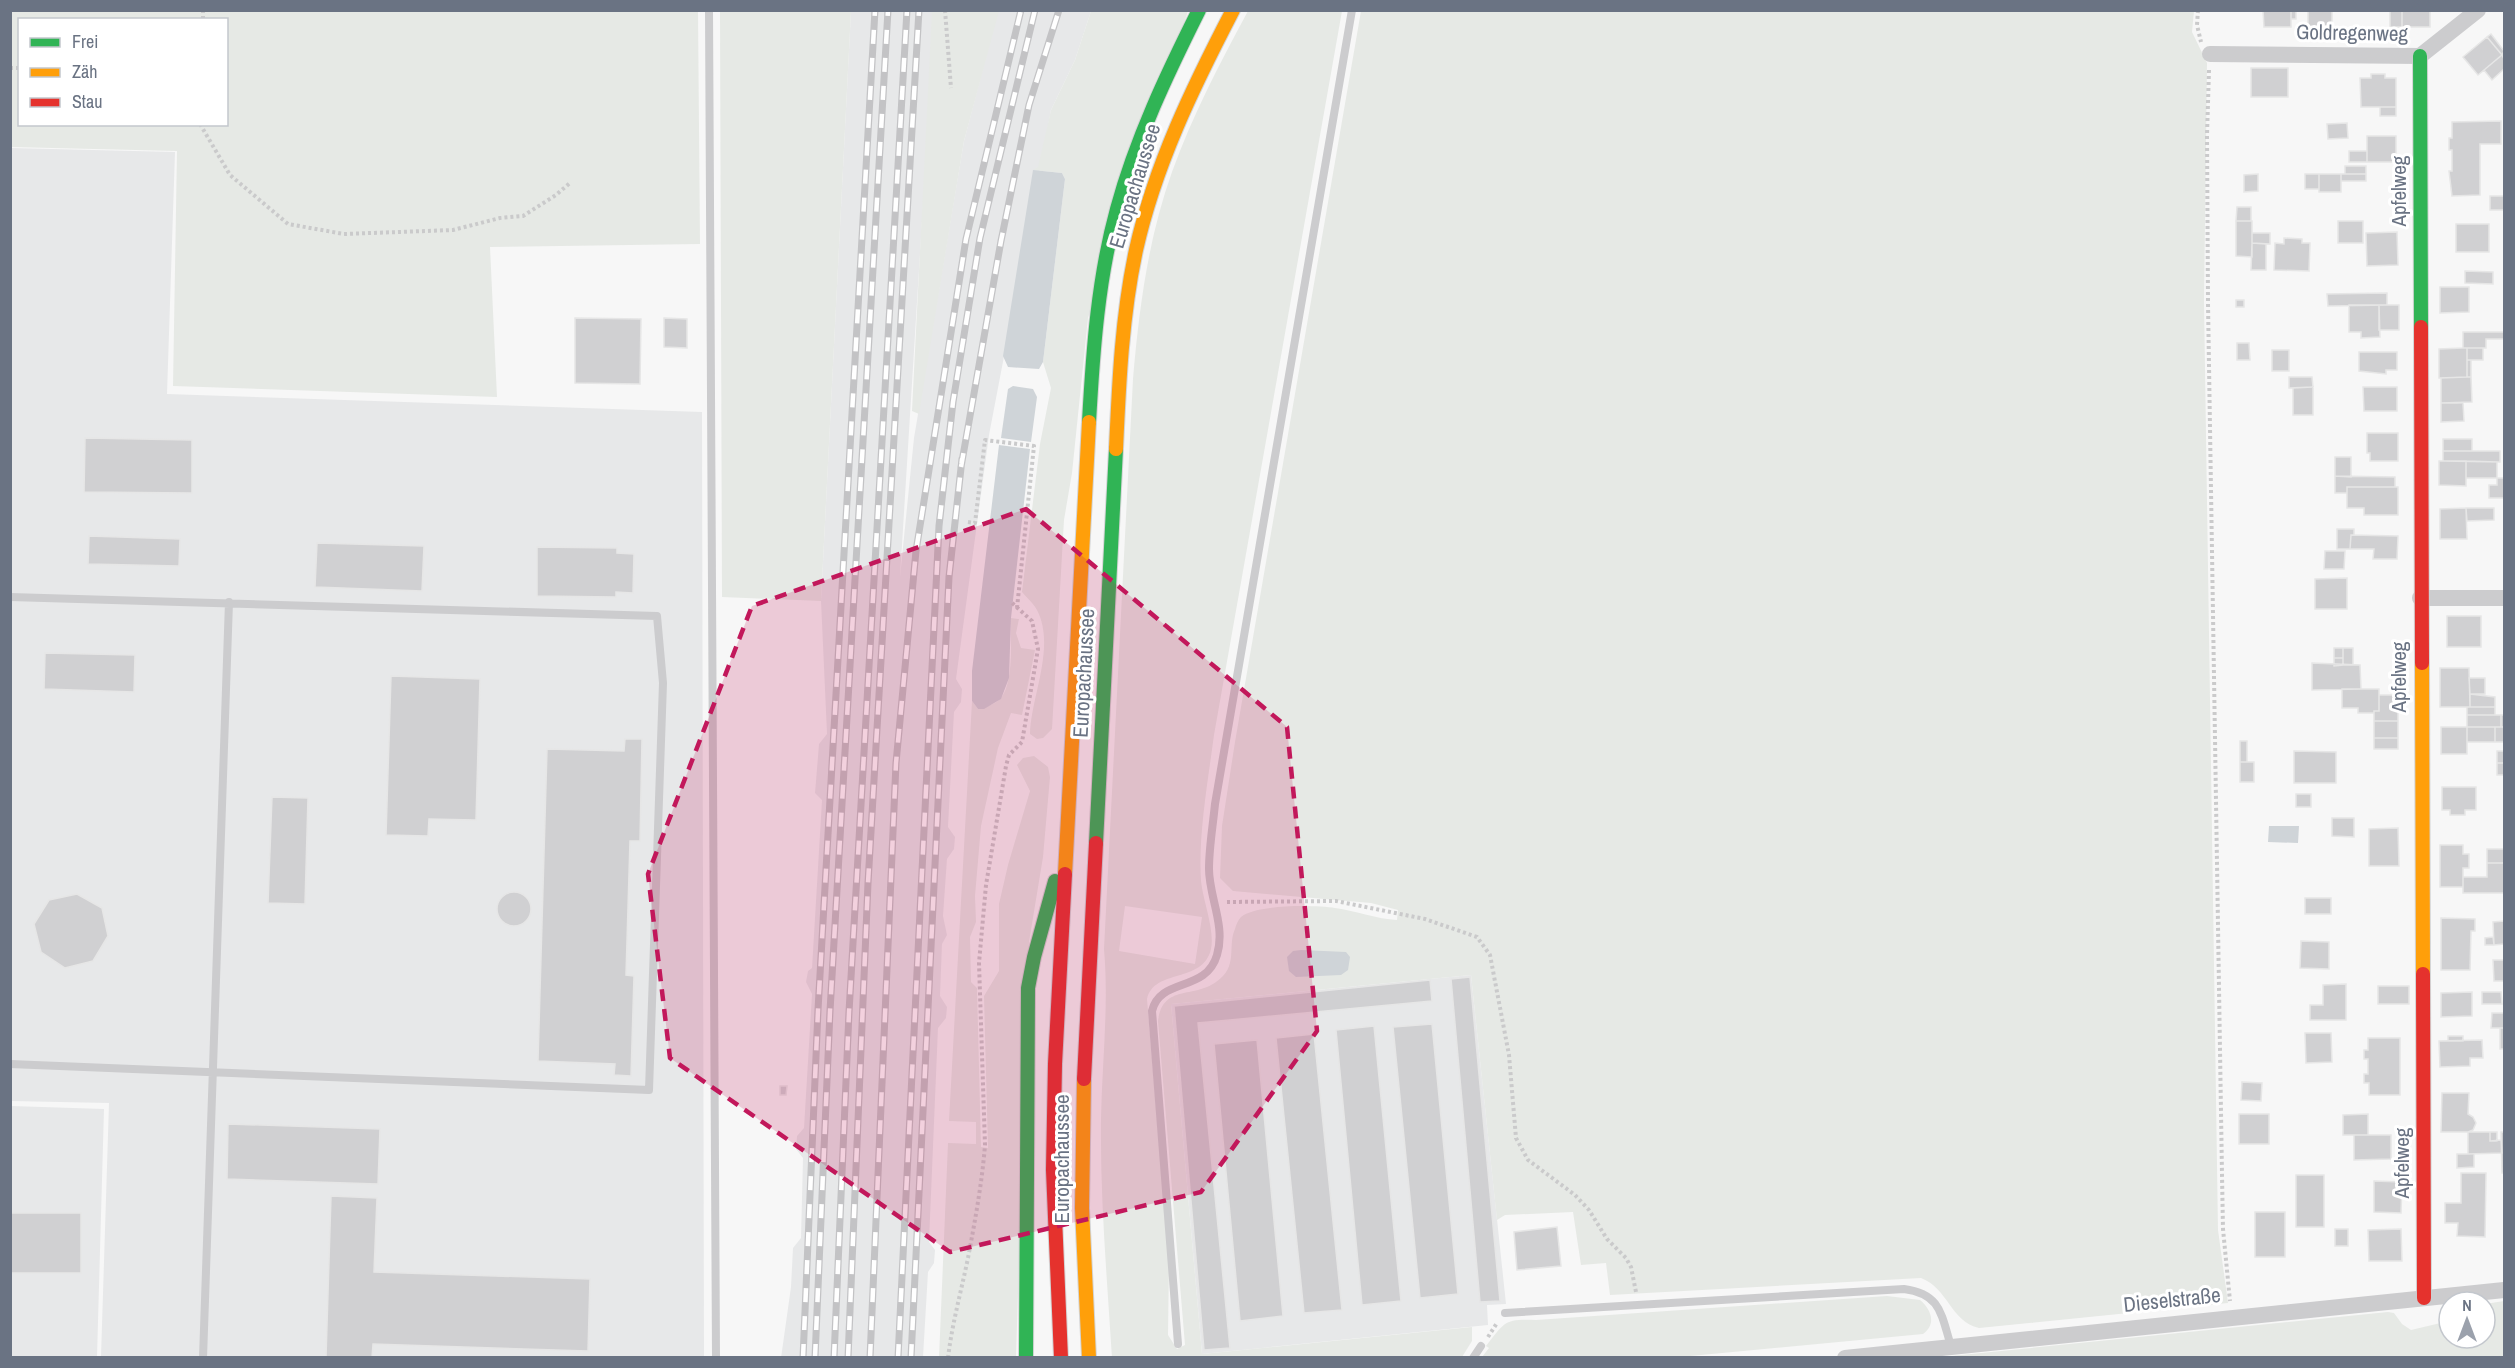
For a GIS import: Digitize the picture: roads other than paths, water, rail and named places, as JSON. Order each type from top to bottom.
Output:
[{"type":"main road","name":"Europachaussee","points":[[1061,1358],[1054,1159],[1055,1064],[1092,366],[1102,281],[1117,208],[1133,158],[1161,88],[1199,10]]},
{"type":"main road","name":"Europachaussee","points":[[1089,1358],[1082,1208],[1085,1050],[1120,364],[1125,317],[1140,233],[1164,154],[1183,107],[1233,10]]},
{"type":"main road","name":"Apfelweg","points":[[2420,56],[2424,1298]]},
{"type":"main road","points":[[1026,1358],[1028,988],[1034,957],[1069,831]]},
{"type":"street","name":"Goldregenweg","points":[[2210,54],[2420,56],[2478,10]]},
{"type":"street","points":[[2420,598],[2505,598]]},
{"type":"street","name":"Dieselstraße","points":[[1845,1358],[2505,1290]]},
{"type":"lane","points":[[709,10],[716,1358]]},
{"type":"lane","points":[[1178,1344],[1152,1011],[1155,1000],[1164,991],[1188,985],[1204,976],[1217,956],[1220,933],[1209,870],[1215,804],[1352,10]]},
{"type":"lane","points":[[10,597],[657,616],[663,683],[649,1090],[10,1064]]},
{"type":"lane","points":[[203,1358],[229,602]]},
{"type":"lane","points":[[1505,1313],[1887,1288],[1911,1290],[1927,1295],[1936,1302],[1952,1346]]},
{"type":"lane","points":[[1473,1358],[1481,1346]]},
{"type":"railway","points":[[803,1358],[818,1010],[875,10]]},
{"type":"railway","points":[[815,1358],[830,1011],[888,10]]},
{"type":"railway","points":[[834,1358],[849,1012],[907,10]]},
{"type":"railway","points":[[848,1358],[868,883],[919,10]]},
{"type":"railway","points":[[870,1358],[896,763],[916,551],[966,239],[1021,10]]},
{"type":"railway","points":[[898,1358],[939,526],[953,402],[980,238],[1035,10]]},
{"type":"railway","points":[[961,467],[1001,241],[1029,105],[1059,10]]},
{"type":"railway","points":[[911,1358],[949,577],[962,459]]}]
